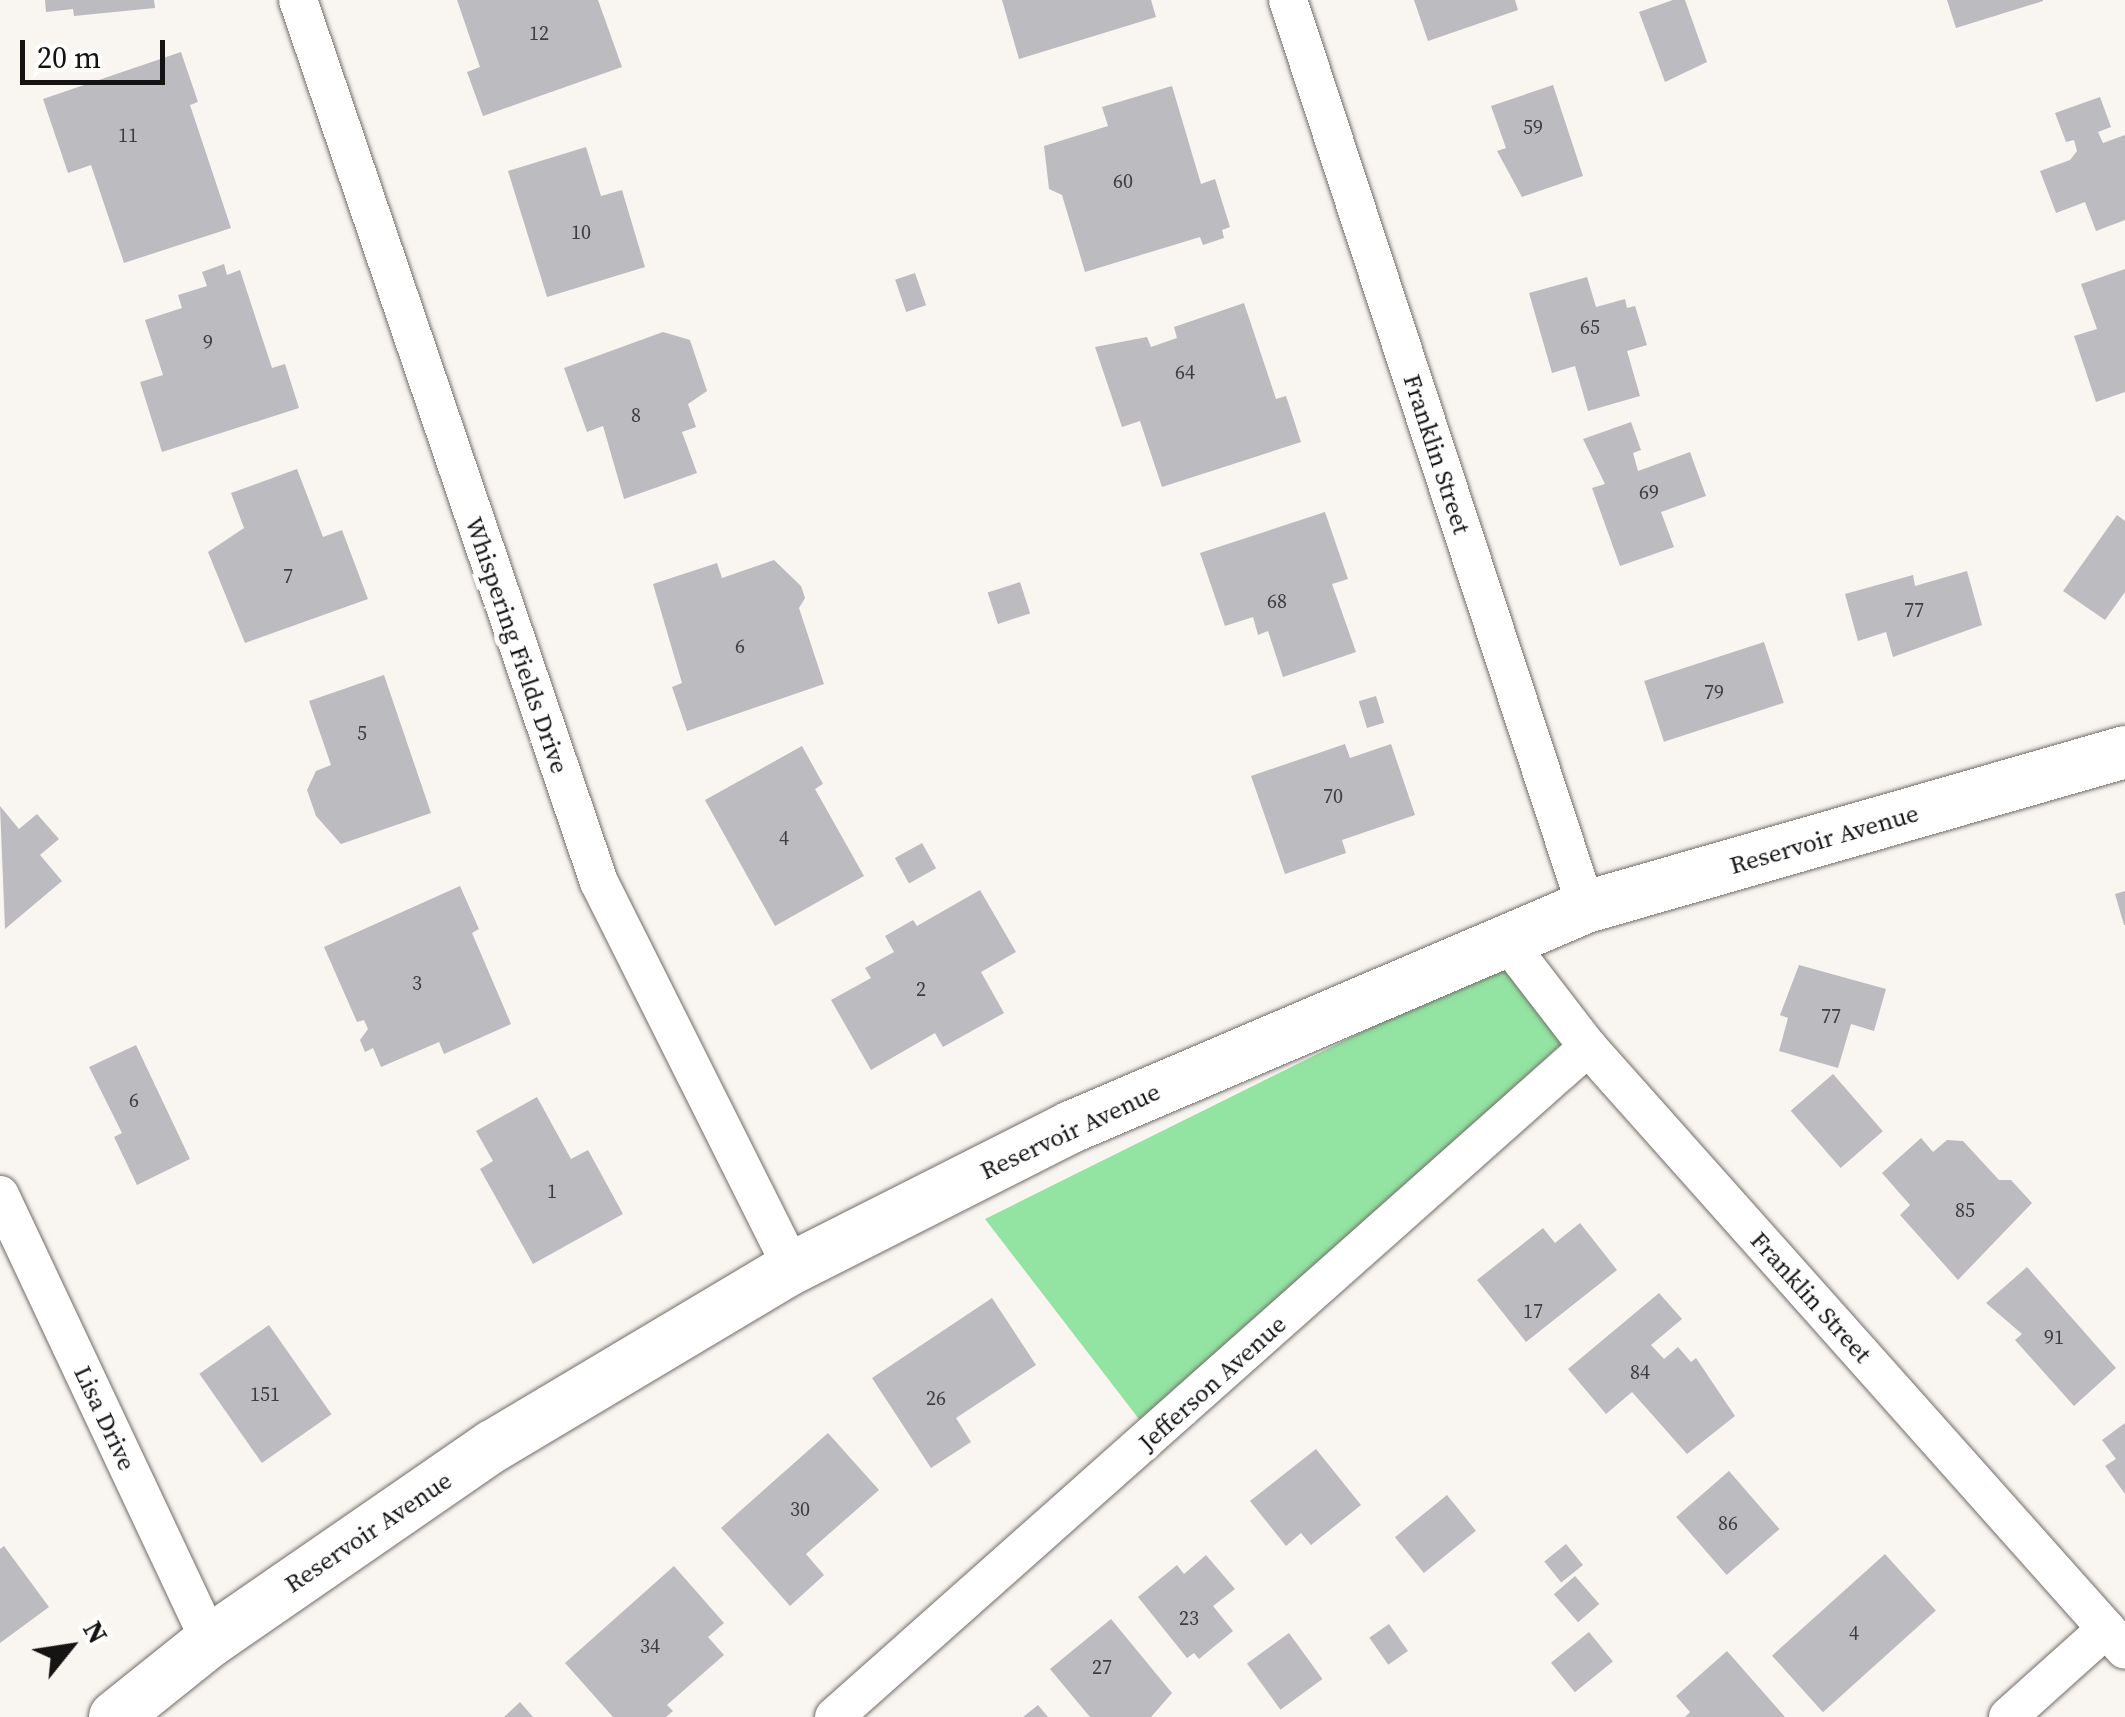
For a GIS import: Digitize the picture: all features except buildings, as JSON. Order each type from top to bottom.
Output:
[{"type":"main road","name":"Reservoir Avenue","points":[[116,1717],[210,1642],[492,1446],[792,1268],[1071,1127],[1504,938],[1586,907],[2125,752]]},
{"type":"street","name":"Whispering Fields Drive","points":[[298,0],[598,882],[792,1268]]},
{"type":"street","name":"Franklin Street","points":[[1288,0],[1586,907]]},
{"type":"street","name":"Franklin Street","points":[[1504,938],[1588,1046],[2116,1639]]},
{"type":"street","name":"Jefferson Avenue","points":[[834,1717],[1588,1046]]},
{"type":"street","name":"Lisa Drive","points":[[0,1195],[210,1642]]},
{"type":"street","points":[[2008,1717],[2116,1639]]},
{"type":"green space","points":[[1503,962],[1566,1040],[1142,1423],[985,1219]]}]
